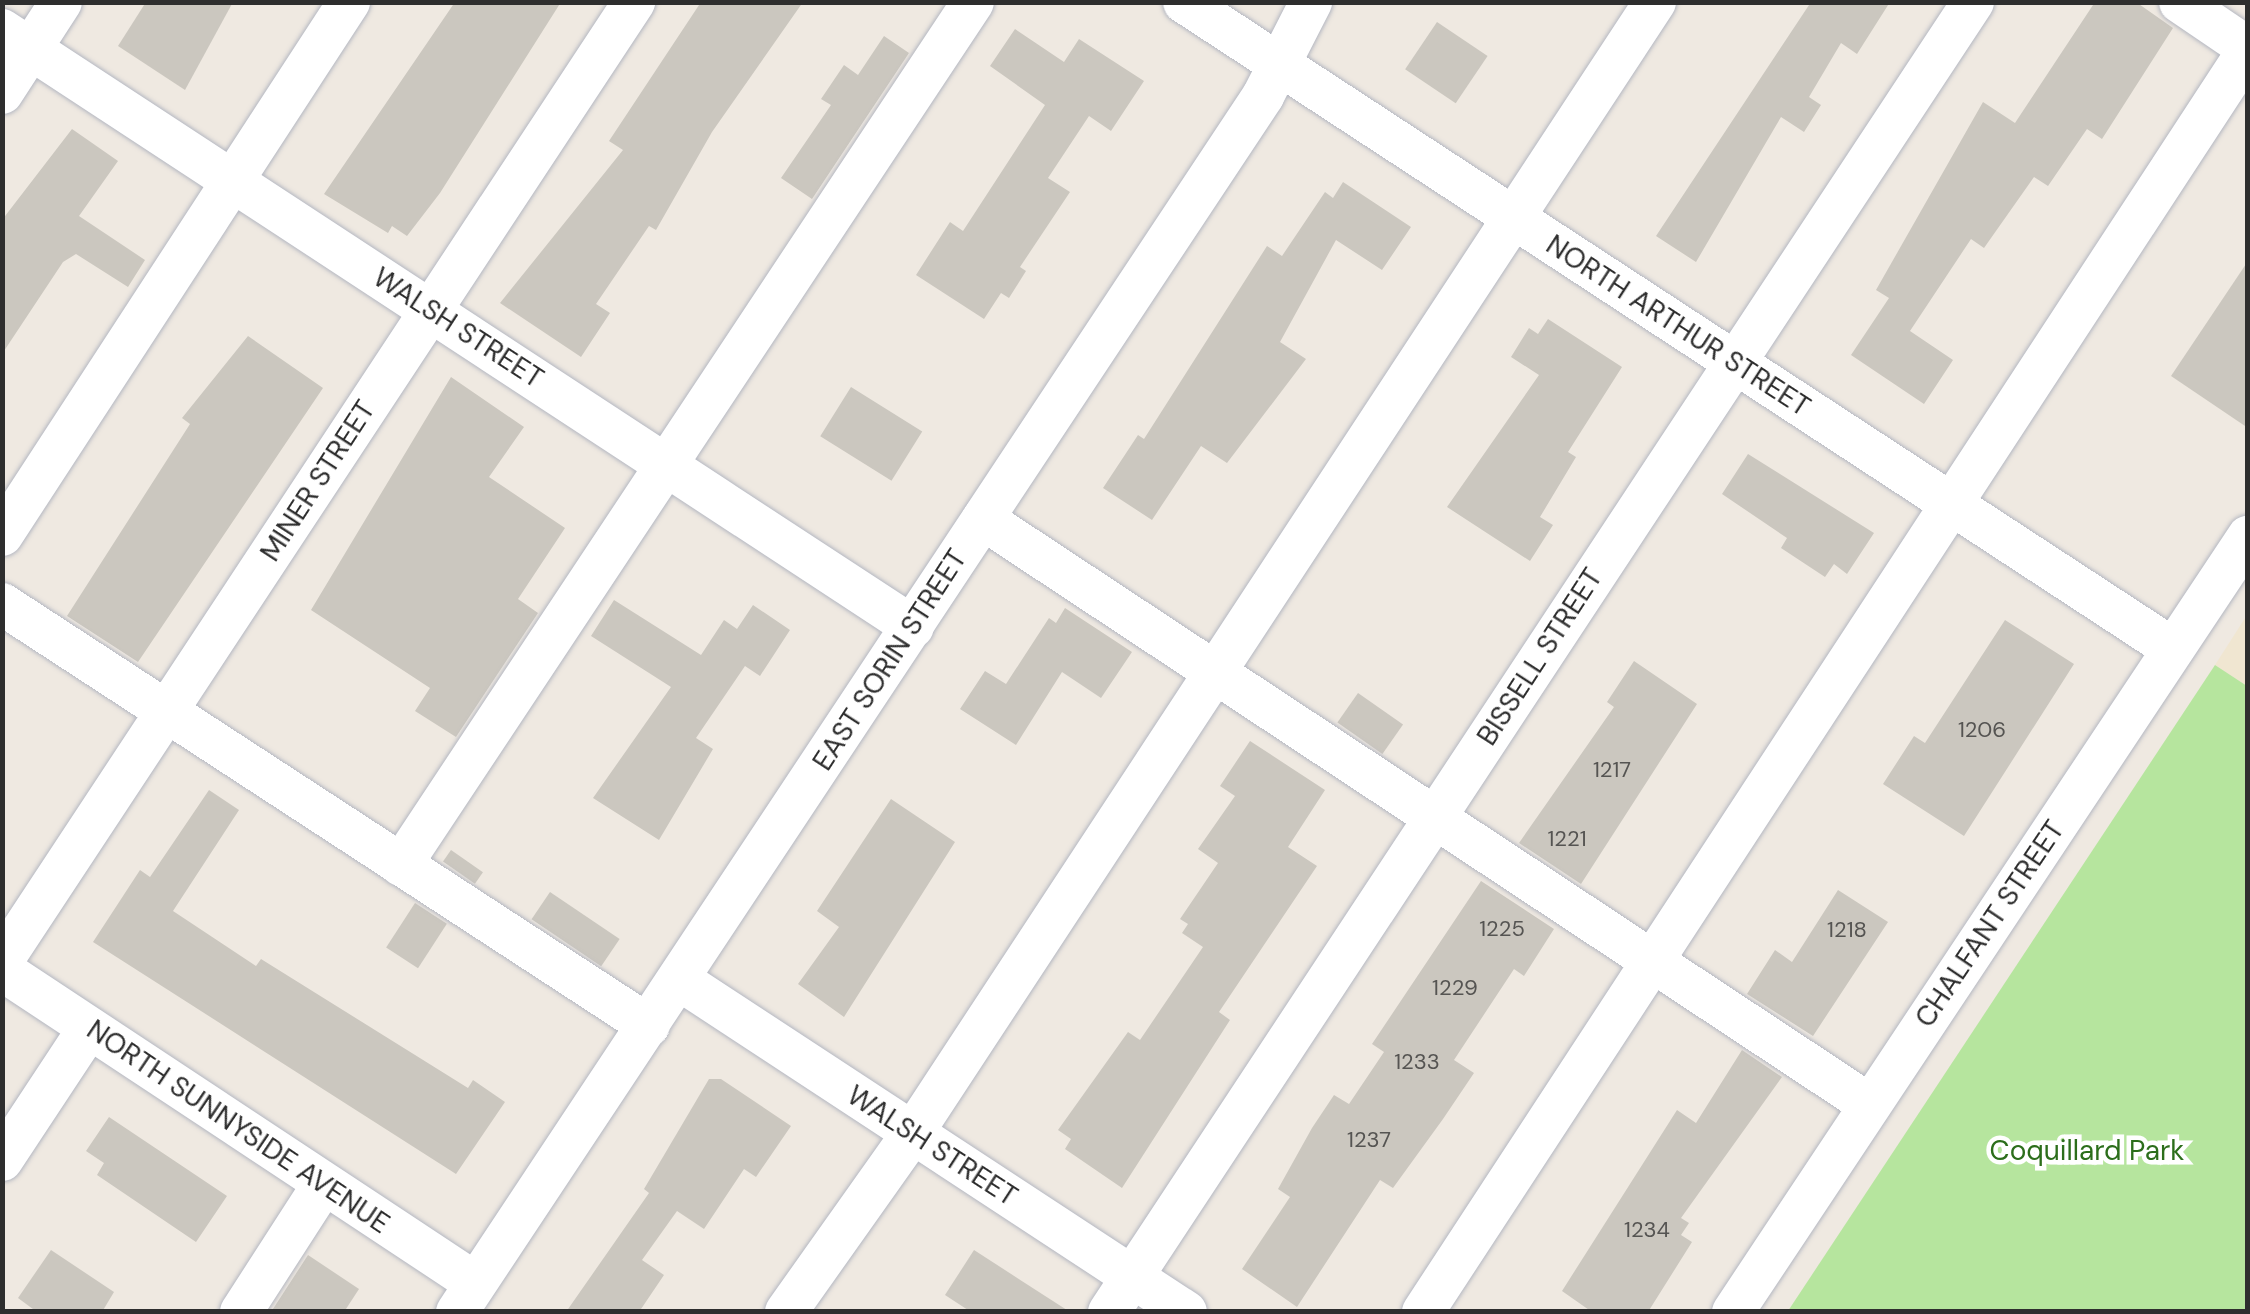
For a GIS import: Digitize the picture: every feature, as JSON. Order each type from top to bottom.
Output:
[{"type":"street","points":[[2,93],[17,39],[61,2]]},
{"type":"street","points":[[2,535],[349,2]]},
{"type":"street","name":"MINER STREET","points":[[2,961],[634,2]]},
{"type":"street","points":[[401,866],[974,2]]},
{"type":"street","name":"NORTH ARTHUR STREET","points":[[1184,2],[2173,649]]},
{"type":"street","name":"EAST SORIN STREET","points":[[466,1297],[913,627],[1277,64],[1311,2]]},
{"type":"street","points":[[786,1312],[912,1134],[1655,2]]},
{"type":"street","name":"BISSELL STREET","points":[[1109,1312],[1973,2]]},
{"type":"street","points":[[1423,1312],[1651,953],[1953,505],[2248,50],[2180,2]]},
{"type":"street","name":"WALSH STREET","points":[[17,39],[913,627]]},
{"type":"street","points":[[983,519],[1434,819],[1651,953],[1870,1104]]},
{"type":"street","name":"CHALFANT STREET","points":[[1733,1312],[2248,537]]},
{"type":"street","points":[[2,604],[649,1026]]},
{"type":"street","name":"NORTH SUNNYSIDE AVENUE","points":[[2,970],[323,1184],[466,1297]]},
{"type":"street","name":"WALSH STREET","points":[[680,980],[1186,1312]]},
{"type":"street","points":[[2,1160],[89,1028]]},
{"type":"street","points":[[241,1312],[323,1184]]},
{"type":"shaded area","points":[[2247,615],[2247,686],[2215,665]]},
{"type":"green space","name":"Coquillard Park","points":[[2215,665],[2247,686],[2247,1311],[1788,1311]]},
{"type":"building","points":[[146,2],[233,2],[185,90],[118,46]]},
{"type":"building","points":[[455,2],[561,2],[440,193],[407,236],[392,226],[388,233],[324,194]]},
{"type":"building","points":[[701,2],[803,2],[712,132],[656,230],[649,226],[596,304],[610,313],[581,357],[500,303],[623,150],[609,141]]},
{"type":"building","points":[[1811,2],[1890,2],[1857,54],[1841,43],[1809,97],[1821,105],[1804,132],[1781,117],[1696,262],[1656,236]]},
{"type":"building","points":[[2095,2],[2136,2],[2173,28],[2102,139],[2087,129],[2048,186],[2034,177],[1984,248],[1971,239],[1910,331],[1953,360],[1924,404],[1851,355],[1889,298],[1876,290],[1983,102],[2015,123]]},
{"type":"building","points":[[1437,22],[1488,56],[1456,103],[1405,69]]},
{"type":"building","points":[[1015,29],[1064,62],[1079,39],[1144,81],[1111,131],[1089,116],[1048,178],[1070,192],[1020,267],[1026,271],[1009,298],[1001,293],[984,319],[916,275],[950,222],[963,231],[1045,105],[990,66]]},
{"type":"building","points":[[884,36],[909,53],[812,199],[781,178],[831,105],[821,99],[844,65],[858,75]]},
{"type":"building","points":[[72,129],[118,161],[79,216],[145,260],[128,287],[76,254],[63,262],[2,354],[2,220]]},
{"type":"building","points":[[1343,182],[1411,227],[1382,270],[1336,240],[1280,342],[1306,359],[1227,463],[1201,446],[1152,520],[1103,488],[1138,435],[1144,439],[1267,246],[1282,256],[1325,192],[1333,198]]},
{"type":"building","points":[[2248,261],[2248,428],[2171,376]]},
{"type":"building","points":[[1548,319],[1622,367],[1568,452],[1576,457],[1540,517],[1553,525],[1530,561],[1447,507],[1539,375],[1511,357],[1529,328],[1538,334]]},
{"type":"building","points":[[248,336],[323,388],[138,662],[67,616],[190,424],[182,418]]},
{"type":"building","points":[[451,377],[524,427],[489,477],[565,528],[518,599],[538,613],[456,737],[415,711],[430,688],[311,610]]},
{"type":"building","points":[[851,387],[922,432],[892,481],[820,436]]},
{"type":"building","points":[[1748,454],[1874,533],[1847,574],[1834,564],[1825,577],[1781,548],[1787,538],[1722,494]]},
{"type":"building","points":[[614,600],[701,655],[724,620],[737,629],[753,605],[790,630],[760,676],[745,666],[696,738],[713,749],[659,840],[593,798],[671,687],[591,636]]},
{"type":"building","points":[[1065,608],[1132,652],[1101,698],[1062,672],[1016,745],[960,709],[985,671],[1006,684],[1049,618],[1056,623]]},
{"type":"building","points":[[2005,620],[2074,664],[1964,836],[1883,784],[1914,736],[1925,743]]},
{"type":"building","points":[[1634,661],[1697,704],[1581,884],[1519,843],[1614,707],[1607,702]]},
{"type":"building","points":[[1358,693],[1403,725],[1382,754],[1337,722]]},
{"type":"building","points":[[1250,741],[1325,790],[1288,847],[1317,866],[1219,1012],[1230,1020],[1122,1188],[1065,1149],[1071,1139],[1058,1130],[1128,1032],[1140,1040],[1203,947],[1182,933],[1188,924],[1180,919],[1218,863],[1198,849],[1235,796],[1220,786]]},
{"type":"building","points":[[209,790],[239,810],[173,911],[256,966],[261,959],[468,1088],[473,1080],[505,1102],[456,1174],[93,942],[140,870],[150,877]]},
{"type":"building","points":[[891,799],[955,842],[844,1017],[798,984],[839,927],[817,911]]},
{"type":"building","points":[[451,850],[483,872],[475,884],[443,861]]},
{"type":"building","points":[[1481,881],[1554,929],[1524,976],[1514,969],[1454,1060],[1474,1073],[1443,1119],[1393,1188],[1380,1180],[1297,1307],[1242,1269],[1290,1197],[1278,1189],[1312,1128],[1334,1095],[1349,1104],[1384,1052],[1372,1044]]},
{"type":"building","points":[[1838,890],[1888,922],[1813,1036],[1747,994],[1775,950],[1792,962]]},
{"type":"building","points":[[550,892],[620,939],[601,966],[532,919]]},
{"type":"building","points":[[415,903],[447,924],[418,968],[386,947]]},
{"type":"building","points":[[1742,1050],[1782,1077],[1681,1218],[1689,1223],[1681,1235],[1692,1242],[1648,1312],[1592,1312],[1562,1291],[1677,1110],[1696,1123]]},
{"type":"building","points":[[709,1079],[721,1079],[791,1126],[756,1177],[744,1169],[704,1229],[677,1211],[642,1260],[664,1275],[639,1312],[566,1312],[649,1193],[644,1189]]},
{"type":"building","points":[[109,1117],[227,1196],[196,1242],[97,1175],[104,1163],[86,1151]]},
{"type":"building","points":[[51,1250],[114,1292],[102,1312],[37,1312],[18,1298]]},
{"type":"building","points":[[974,1250],[1070,1312],[971,1312],[945,1295]]},
{"type":"building","points":[[308,1255],[359,1289],[344,1312],[271,1312]]}]
